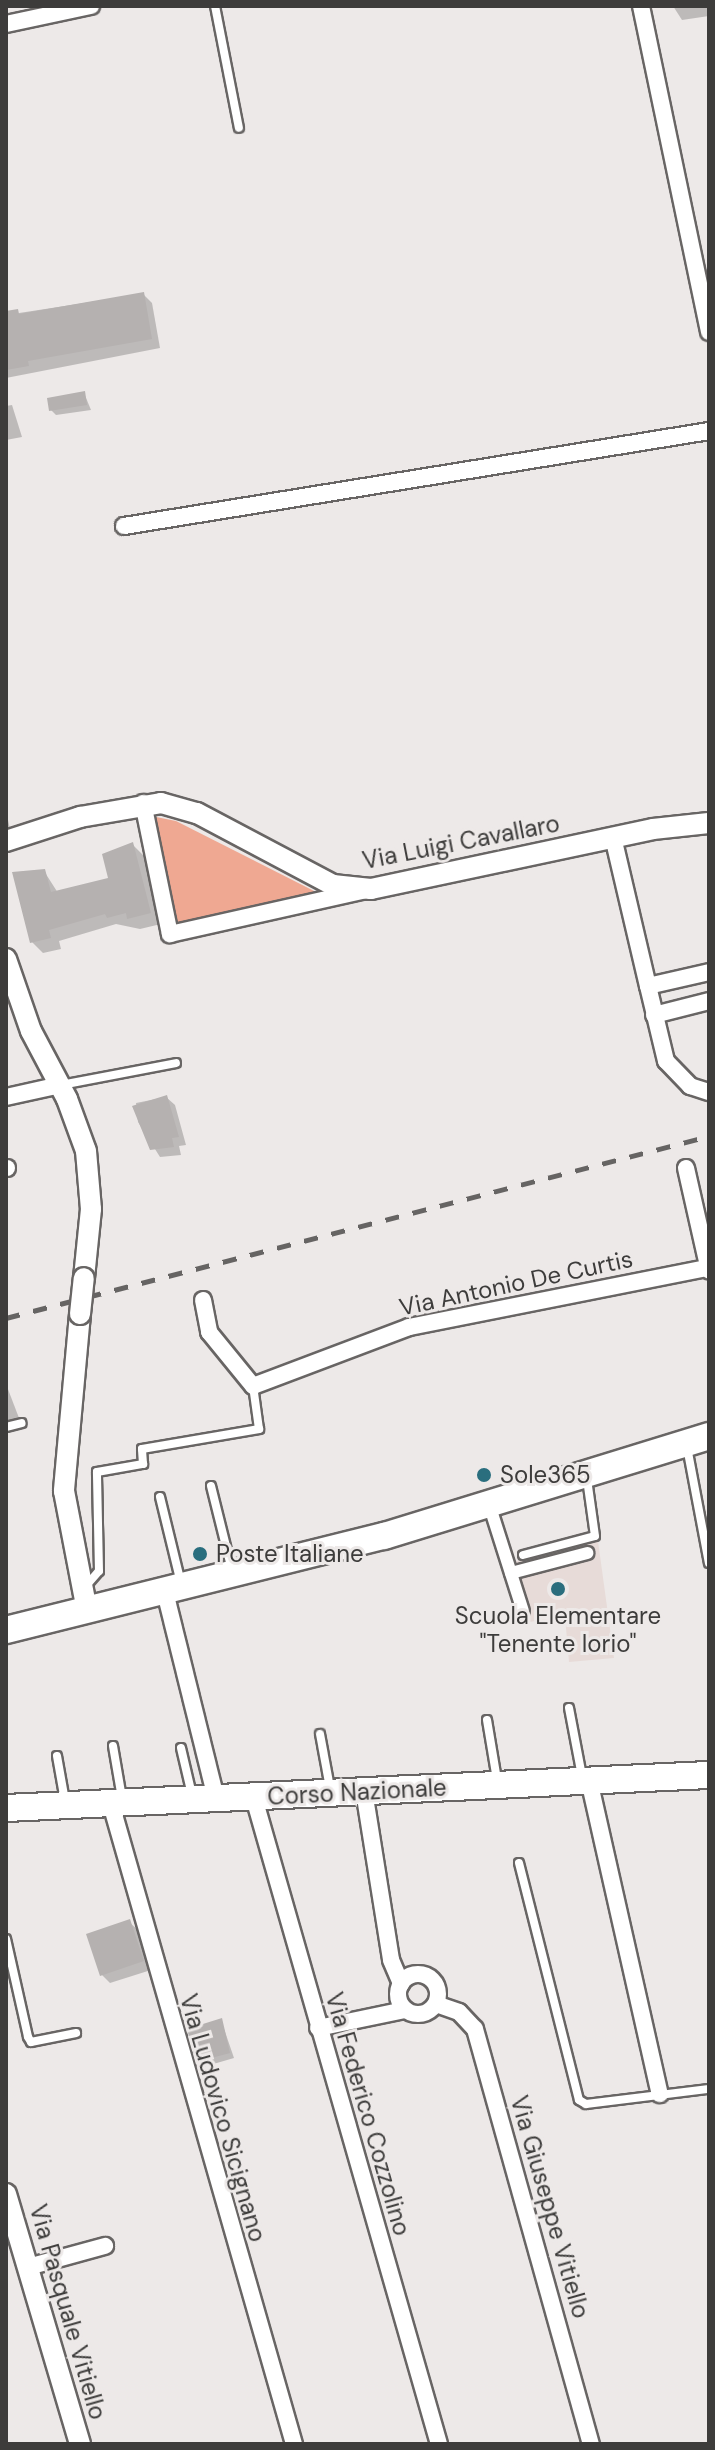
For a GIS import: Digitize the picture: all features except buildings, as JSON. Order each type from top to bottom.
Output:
[{"type":"main road","points":[[6,1630],[84,1600],[173,1590],[233,1575],[489,1504],[698,1439]]},
{"type":"main road","name":"Corso Nazionale","points":[[6,1808],[709,1775]]},
{"type":"street","points":[[6,24],[91,6]]},
{"type":"street","points":[[641,6],[709,332]]},
{"type":"street","points":[[124,526],[709,431]]},
{"type":"street","points":[[143,803],[170,934],[371,889]]},
{"type":"street","name":"Via Luigi Cavallaro","points":[[6,841],[143,803],[197,813],[333,885],[371,889],[613,837],[709,823]]},
{"type":"street","points":[[613,837],[666,1061],[690,1086],[709,1092]]},
{"type":"street","points":[[6,959],[31,1031],[60,1085],[89,1170],[84,1278],[64,1471],[68,1524],[84,1600]]},
{"type":"street","points":[[648,986],[709,972]]},
{"type":"street","points":[[654,1015],[709,1001]]},
{"type":"street","points":[[6,1097],[60,1085]]},
{"type":"street","points":[[686,1168],[709,1269]]},
{"type":"street","name":"Via Antonio De Curtis","points":[[253,1386],[409,1327],[709,1269]]},
{"type":"street","points":[[203,1300],[209,1332],[253,1386]]},
{"type":"street","points":[[489,1504],[523,1611]]},
{"type":"street","points":[[511,1573],[587,1553]]},
{"type":"street","points":[[173,1590],[205,1799]]},
{"type":"street","points":[[586,1780],[660,2094]]},
{"type":"street","points":[[364,1791],[391,1960],[401,1984],[398,1995],[405,2010]]},
{"type":"street","name":"Via Federico Cozzolino","points":[[254,1798],[439,2444]]},
{"type":"street","name":"Via Ludovico Sicignano","points":[[117,1803],[294,2444]]},
{"type":"street","points":[[318,2028],[405,2010],[425,2013],[436,2004],[438,1991],[431,1979],[418,1974],[401,1984]]},
{"type":"street","name":"Via Giuseppe Vitiello","points":[[436,2004],[459,2012],[475,2029],[591,2444]]},
{"type":"street","name":"Via Pasquale Vitiello","points":[[6,2194],[80,2444]]},
{"type":"street","points":[[28,2267],[105,2246]]},
{"type":"lane","points":[[215,6],[239,128]]},
{"type":"lane","points":[[60,1085],[176,1063]]},
{"type":"lane","points":[[84,1600],[99,1571],[97,1472],[143,1464],[142,1449],[259,1429],[253,1386]]},
{"type":"lane","points":[[6,1427],[22,1423]]},
{"type":"lane","points":[[698,1439],[709,1563]]},
{"type":"lane","points":[[523,1555],[595,1536],[586,1474]]},
{"type":"lane","points":[[211,1486],[233,1575]]},
{"type":"lane","points":[[160,1497],[173,1590]]},
{"type":"lane","points":[[569,1708],[586,1780]]},
{"type":"lane","points":[[487,1720],[498,1785]]},
{"type":"lane","points":[[320,1734],[331,1793]]},
{"type":"lane","points":[[113,1746],[117,1803]]},
{"type":"lane","points":[[181,1748],[205,1799]]},
{"type":"lane","points":[[57,1756],[65,1805]]},
{"type":"lane","points":[[519,1863],[579,2100],[586,2104],[709,2089]]},
{"type":"lane","points":[[6,1939],[31,2042],[76,2033]]},
{"type":"shaded area","points":[[151,816],[176,821],[318,893],[174,925]]},
{"type":"shaded area","name":"Scuola Elementare \"Tenente Iorio\"","points":[[501,1523],[513,1562],[598,1541],[614,1658],[569,1662],[565,1617],[522,1623],[490,1525]]},
{"type":"railway","points":[[6,1318],[709,1136]]},
{"type":"place","name":"Sole365","points":[[484,1475]]},
{"type":"place","name":"Poste Italiane","points":[[200,1554]]},
{"type":"place","name":"Scuola Elementare \"Tenente Iorio\"","points":[[558,1589]]}]
